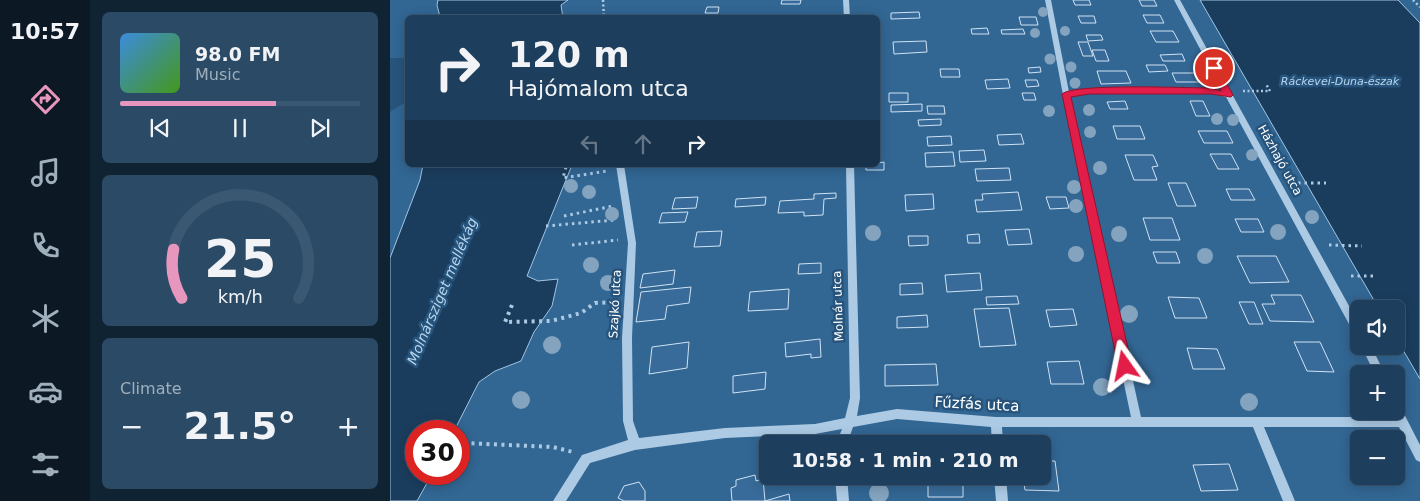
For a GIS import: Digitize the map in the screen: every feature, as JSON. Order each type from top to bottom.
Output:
[{"type":"street","points":[[846,0],[847,15]]},
{"type":"street","points":[[1048,0],[1066,94],[1137,421]]},
{"type":"street","name":"Házhajó utca","points":[[1177,0],[1350,318]]},
{"type":"street","points":[[1066,94],[1089,91],[1211,91],[1228,95]]},
{"type":"street","name":"Szajkó utca","points":[[620,167],[631,238],[627,338],[628,421],[635,444]]},
{"type":"street","name":"Molnár utca","points":[[845,435],[850,422],[855,398],[850,167]]},
{"type":"street","name":"Fűzfás utca","points":[[586,459],[635,444],[725,433],[815,429],[897,414],[996,422],[1401,422]]},
{"type":"street","points":[[1256,421],[1289,501]]},
{"type":"street","points":[[996,422],[997,435]]},
{"type":"street","points":[[1401,422],[1420,456]]},
{"type":"street","points":[[559,501],[586,459]]},
{"type":"street","points":[[842,485],[843,501]]},
{"type":"street","points":[[1001,485],[1002,501]]},
{"type":"path","points":[[603,0],[604,15]]},
{"type":"path","points":[[1413,0],[1420,7]]},
{"type":"path","points":[[1243,91],[1270,91],[1266,84]]},
{"type":"path","points":[[566,167],[564,178],[588,174]]},
{"type":"path","points":[[1298,183],[1326,183]]},
{"type":"path","points":[[564,216],[583,214],[597,208],[626,206]]},
{"type":"path","points":[[546,226],[628,219]]},
{"type":"path","points":[[572,244],[631,238]]},
{"type":"path","points":[[1329,245],[1362,246]]},
{"type":"path","points":[[1351,276],[1377,276]]},
{"type":"path","points":[[512,305],[505,322],[551,321],[581,313],[594,304],[629,301]]},
{"type":"path","points":[[470,443],[554,446],[579,454],[586,459]]},
{"type":"shaded area","points":[[390,0],[438,0],[440,15],[405,15],[405,56],[390,58]]},
{"type":"shaded area","points":[[568,0],[1200,0],[1374,300],[1350,300],[1350,355],[1405,355],[1405,353],[1420,379],[1420,501],[417,501],[426,485],[470,485],[470,420],[460,420],[479,382],[495,371],[521,361],[534,332],[552,306],[538,281],[527,276],[571,167],[880,167],[880,15],[563,15],[561,5]]},
{"type":"shaded area","points":[[1398,0],[1420,0],[1420,23]]},
{"type":"shaded area","points":[[405,103],[405,167],[423,167],[420,180],[390,258],[390,112]]},
{"type":"water","points":[[438,0],[568,0],[561,5],[563,15],[440,15]]},
{"type":"water","name":"Ráckevei-Duna-észak","points":[[1200,0],[1398,0],[1420,23],[1420,379],[1405,353],[1405,300],[1374,300]]},
{"type":"water","name":"Molnársziget mellékág","points":[[423,167],[571,167],[527,276],[538,281],[558,279],[552,306],[534,332],[521,361],[495,371],[479,382],[460,420],[405,420],[405,485],[426,485],[417,501],[390,501],[390,258],[420,180]]},
{"type":"building","points":[[782,0],[801,0],[800,4],[781,4]]},
{"type":"building","points":[[1073,0],[1089,0],[1091,5],[1075,5]]},
{"type":"building","points":[[1139,0],[1154,0],[1157,6],[1142,6]]},
{"type":"building","points":[[707,7],[719,7],[718,13],[705,13]]},
{"type":"building","points":[[919,12],[920,18],[891,19],[891,13]]},
{"type":"building","points":[[1143,15],[1160,15],[1164,23],[1147,23]]},
{"type":"building","points":[[1078,16],[1094,16],[1096,23],[1081,23]]},
{"type":"building","points":[[1019,17],[1036,17],[1038,25],[1021,25]]},
{"type":"building","points":[[987,28],[989,34],[972,34],[971,29]]},
{"type":"building","points":[[1023,29],[1025,34],[1002,34],[1001,30]]},
{"type":"building","points":[[1150,31],[1173,31],[1179,42],[1156,42]]},
{"type":"building","points":[[1086,35],[1101,35],[1103,40],[1088,41]]},
{"type":"building","points":[[926,41],[927,52],[894,54],[893,42]]},
{"type":"building","points":[[1078,42],[1088,42],[1093,56],[1083,56]]},
{"type":"building","points":[[1092,50],[1105,50],[1109,61],[1096,61]]},
{"type":"building","points":[[1182,54],[1185,61],[1163,61],[1160,55]]},
{"type":"building","points":[[1146,65],[1165,65],[1168,71],[1149,72]]},
{"type":"building","points":[[1040,67],[1041,72],[1029,73],[1028,68]]},
{"type":"building","points":[[940,69],[959,69],[960,77],[941,77]]},
{"type":"building","points":[[1097,71],[1126,71],[1131,83],[1101,84]]},
{"type":"building","points":[[1172,73],[1196,73],[1201,82],[1176,82]]},
{"type":"building","points":[[1008,79],[1010,88],[987,89],[985,80]]},
{"type":"building","points":[[1025,80],[1037,80],[1039,86],[1027,87]]},
{"type":"building","points":[[889,93],[908,93],[908,102],[889,102]]},
{"type":"building","points":[[1022,93],[1034,93],[1036,100],[1024,100]]},
{"type":"building","points":[[1125,101],[1128,109],[1110,109],[1107,102]]},
{"type":"building","points":[[1190,101],[1203,101],[1210,116],[1196,116]]},
{"type":"building","points":[[922,104],[922,111],[891,112],[891,105]]},
{"type":"building","points":[[927,106],[944,106],[945,114],[928,114]]},
{"type":"building","points":[[941,119],[941,125],[919,126],[918,120]]},
{"type":"building","points":[[1113,126],[1140,126],[1145,139],[1117,139]]},
{"type":"building","points":[[1198,131],[1227,131],[1233,143],[1204,143]]},
{"type":"building","points":[[1021,134],[1024,144],[999,145],[997,135]]},
{"type":"building","points":[[951,136],[952,145],[928,146],[927,137]]},
{"type":"building","points":[[984,150],[986,161],[960,162],[959,151]]},
{"type":"building","points":[[953,152],[955,166],[926,167],[925,153]]},
{"type":"building","points":[[1210,154],[1231,154],[1239,169],[1218,169]]},
{"type":"building","points":[[1125,155],[1153,155],[1158,166],[1152,167],[1157,180],[1134,180]]},
{"type":"building","points":[[884,162],[884,170],[866,170],[866,167],[880,167],[880,163]]},
{"type":"building","points":[[1009,168],[1011,180],[977,181],[975,169]]},
{"type":"building","points":[[1168,183],[1186,183],[1196,206],[1177,206]]},
{"type":"building","points":[[1226,189],[1249,189],[1255,200],[1231,200]]},
{"type":"building","points":[[1018,192],[1022,210],[977,212],[975,200],[983,200],[982,194]]},
{"type":"building","points":[[836,193],[836,198],[824,199],[823,215],[804,216],[804,212],[778,213],[780,201],[814,199],[814,194]]},
{"type":"building","points":[[933,194],[934,209],[906,211],[905,195]]},
{"type":"building","points":[[698,197],[696,208],[672,209],[675,198]]},
{"type":"building","points":[[766,197],[765,205],[735,207],[736,199]]},
{"type":"building","points":[[1046,197],[1066,197],[1069,208],[1050,209]]},
{"type":"building","points":[[688,212],[685,222],[659,223],[662,213]]},
{"type":"building","points":[[1143,218],[1172,218],[1180,240],[1150,240]]},
{"type":"building","points":[[1235,219],[1258,219],[1264,232],[1241,232]]},
{"type":"building","points":[[1029,229],[1032,244],[1008,245],[1005,230]]},
{"type":"building","points":[[722,231],[720,246],[694,247],[697,232]]},
{"type":"building","points":[[979,234],[980,243],[968,243],[967,235]]},
{"type":"building","points":[[908,236],[928,236],[928,245],[909,246]]},
{"type":"building","points":[[1153,252],[1176,252],[1180,263],[1157,263]]},
{"type":"building","points":[[1237,256],[1276,256],[1289,282],[1250,283]]},
{"type":"building","points":[[821,263],[821,273],[798,274],[799,264]]},
{"type":"building","points":[[675,270],[673,284],[640,288],[643,274]]},
{"type":"building","points":[[980,273],[982,290],[947,292],[945,275]]},
{"type":"building","points":[[922,283],[923,294],[900,295],[900,284]]},
{"type":"building","points":[[691,287],[689,303],[667,306],[665,319],[636,322],[641,292]]},
{"type":"building","points":[[789,289],[788,309],[748,311],[750,292]]},
{"type":"building","points":[[1271,295],[1301,295],[1314,322],[1270,321],[1262,304],[1275,304]]},
{"type":"building","points":[[1017,296],[1019,304],[987,305],[986,297]]},
{"type":"building","points":[[1168,297],[1199,298],[1207,318],[1175,318]]},
{"type":"building","points":[[1239,302],[1254,302],[1263,324],[1249,324]]},
{"type":"building","points":[[1009,308],[1016,345],[980,347],[974,309]]},
{"type":"building","points":[[1073,309],[1077,325],[1050,327],[1046,310]]},
{"type":"building","points":[[927,315],[928,327],[897,328],[897,317]]},
{"type":"building","points":[[820,339],[821,357],[811,358],[811,354],[786,357],[785,343]]},
{"type":"building","points":[[689,342],[687,368],[649,374],[652,347]]},
{"type":"building","points":[[1294,342],[1320,342],[1334,372],[1307,371]]},
{"type":"building","points":[[1187,348],[1217,349],[1225,369],[1193,369]]},
{"type":"building","points":[[1079,361],[1084,384],[1051,384],[1047,362]]},
{"type":"building","points":[[936,364],[938,385],[885,386],[885,365]]},
{"type":"building","points":[[766,372],[765,389],[733,393],[733,376]]},
{"type":"building","points":[[1051,461],[1055,461],[1059,491],[1025,490],[1024,485],[1051,485]]},
{"type":"building","points":[[1229,464],[1238,490],[1201,491],[1193,465]]},
{"type":"building","points":[[755,475],[756,481],[759,480],[759,485],[764,485],[765,501],[732,501],[731,488],[736,486],[736,480]]},
{"type":"building","points":[[639,482],[645,491],[645,501],[624,501],[618,498],[624,486]]},
{"type":"building","points":[[928,485],[963,485],[963,497],[928,497]]},
{"type":"building","points":[[789,494],[790,501],[765,501]]},
{"type":"route","points":[[1125,366],[1066,94],[1089,91],[1211,91],[1228,95],[1214,68]]}]
